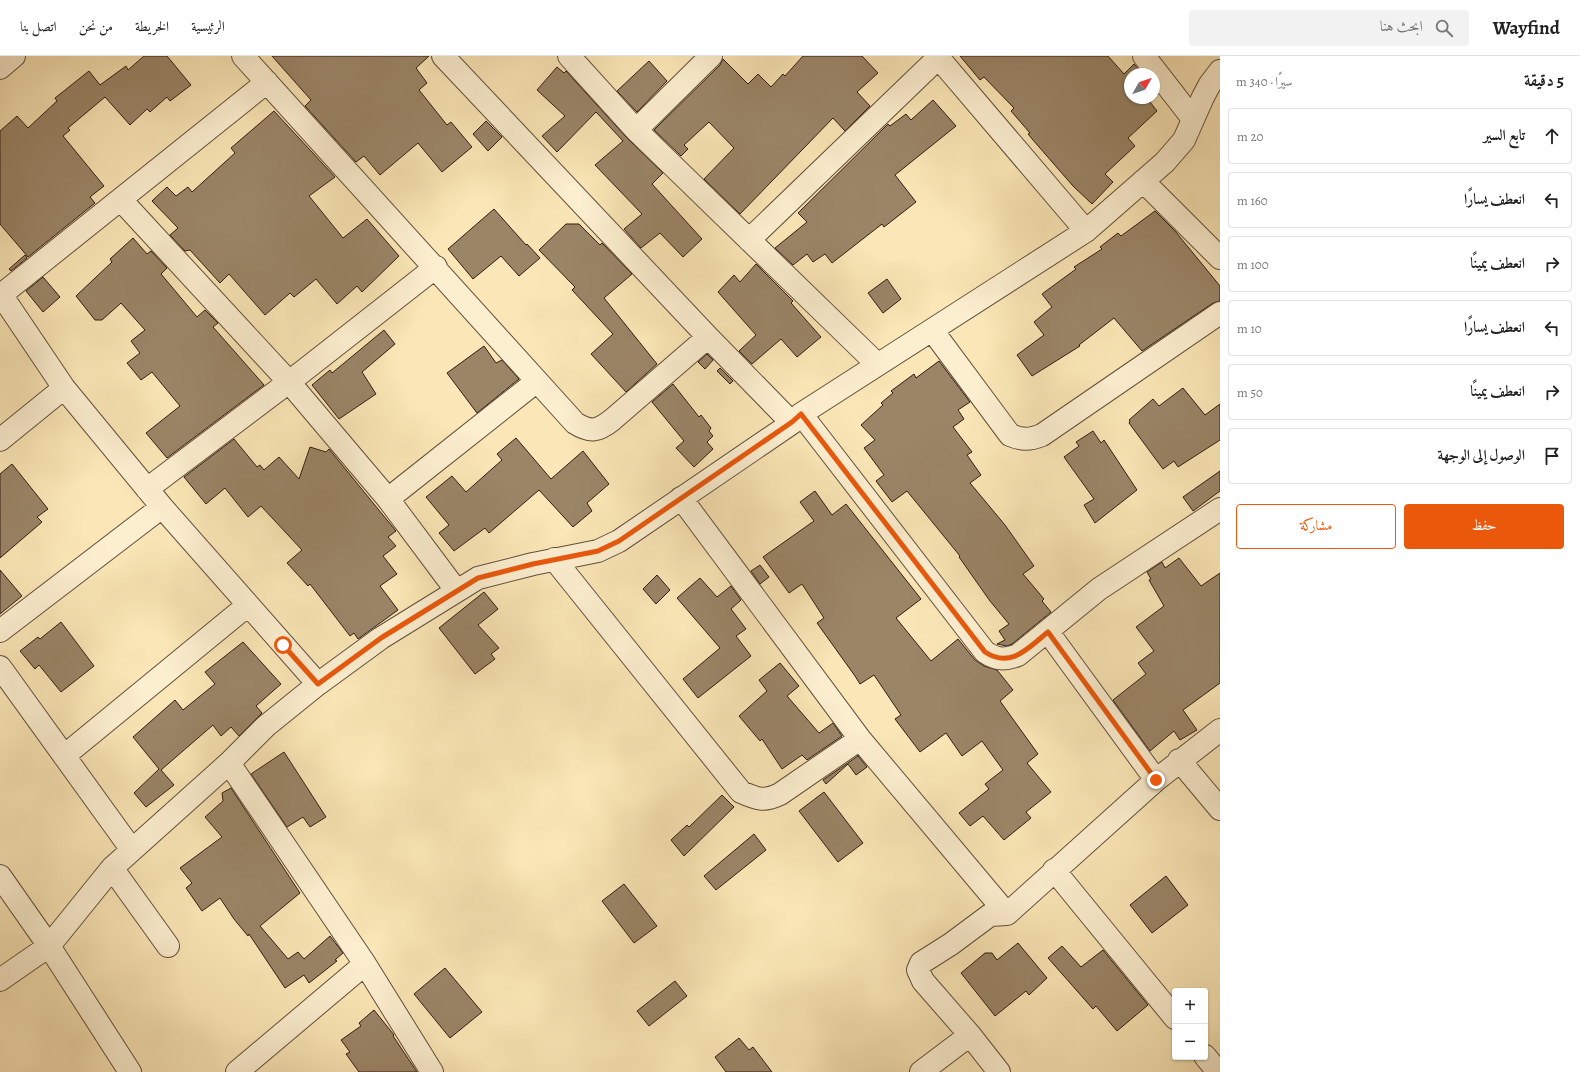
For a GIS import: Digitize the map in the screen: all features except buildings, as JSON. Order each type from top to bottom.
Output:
[{"type":"street","points":[[0,68],[14,56]]},
{"type":"street","points":[[243,56],[436,267],[575,423],[585,429],[596,430],[612,420],[708,337]]},
{"type":"street","points":[[443,56],[708,337],[797,418],[985,652],[994,658],[1008,659],[1018,656],[1099,589],[1220,509]]},
{"type":"street","points":[[569,56],[636,130],[877,364]]},
{"type":"street","points":[[636,130],[711,56]]},
{"type":"street","points":[[1144,56],[1193,119]]},
{"type":"street","points":[[749,240],[938,57],[1086,231]]},
{"type":"street","points":[[0,980],[49,946],[112,868],[229,762],[266,726],[318,684],[381,638],[456,590],[478,578],[554,559],[598,551],[619,541],[877,364],[1086,231],[1165,162],[1184,140],[1210,84],[1220,71]]},
{"type":"street","points":[[267,82],[121,200],[1,294],[64,388],[162,507],[318,684]]},
{"type":"street","points":[[1143,181],[1220,258]]},
{"type":"street","points":[[121,200],[289,382],[388,499],[456,590]]},
{"type":"street","points":[[147,489],[289,382],[436,267]]},
{"type":"street","points":[[932,330],[1010,435],[1021,439],[1031,439],[1042,435],[1220,312]]},
{"type":"street","points":[[388,499],[537,381]]},
{"type":"street","points":[[0,440],[64,388]]},
{"type":"street","points":[[681,498],[860,739],[1007,914]]},
{"type":"street","points":[[0,631],[162,507]]},
{"type":"street","points":[[554,559],[741,792],[755,798],[769,800],[860,739]]},
{"type":"street","points":[[64,756],[248,605]]},
{"type":"street","points":[[1048,632],[1156,780]]},
{"type":"street","points":[[0,666],[132,850]]},
{"type":"street","points":[[999,1072],[970,1035],[922,981],[918,970],[921,963],[952,944],[990,915],[1007,914],[1054,870],[1179,760],[1220,730]]},
{"type":"street","points":[[1179,760],[1220,809]]},
{"type":"street","points":[[229,762],[365,964],[432,1072]]},
{"type":"street","points":[[112,868],[168,946]]},
{"type":"street","points":[[1054,870],[1172,1014]]},
{"type":"street","points":[[0,876],[49,946],[130,1072]]},
{"type":"street","points":[[237,1072],[365,964]]},
{"type":"street","points":[[921,1072],[970,1035]]},
{"type":"street","points":[[1208,1060],[1218,1072]]},
{"type":"route","points":[[283,645],[318,684],[381,638],[456,590],[478,578],[533,564],[598,551],[619,541],[792,422],[801,414],[985,652],[994,658],[1008,659],[1018,656],[1048,632],[1156,780]]}]
